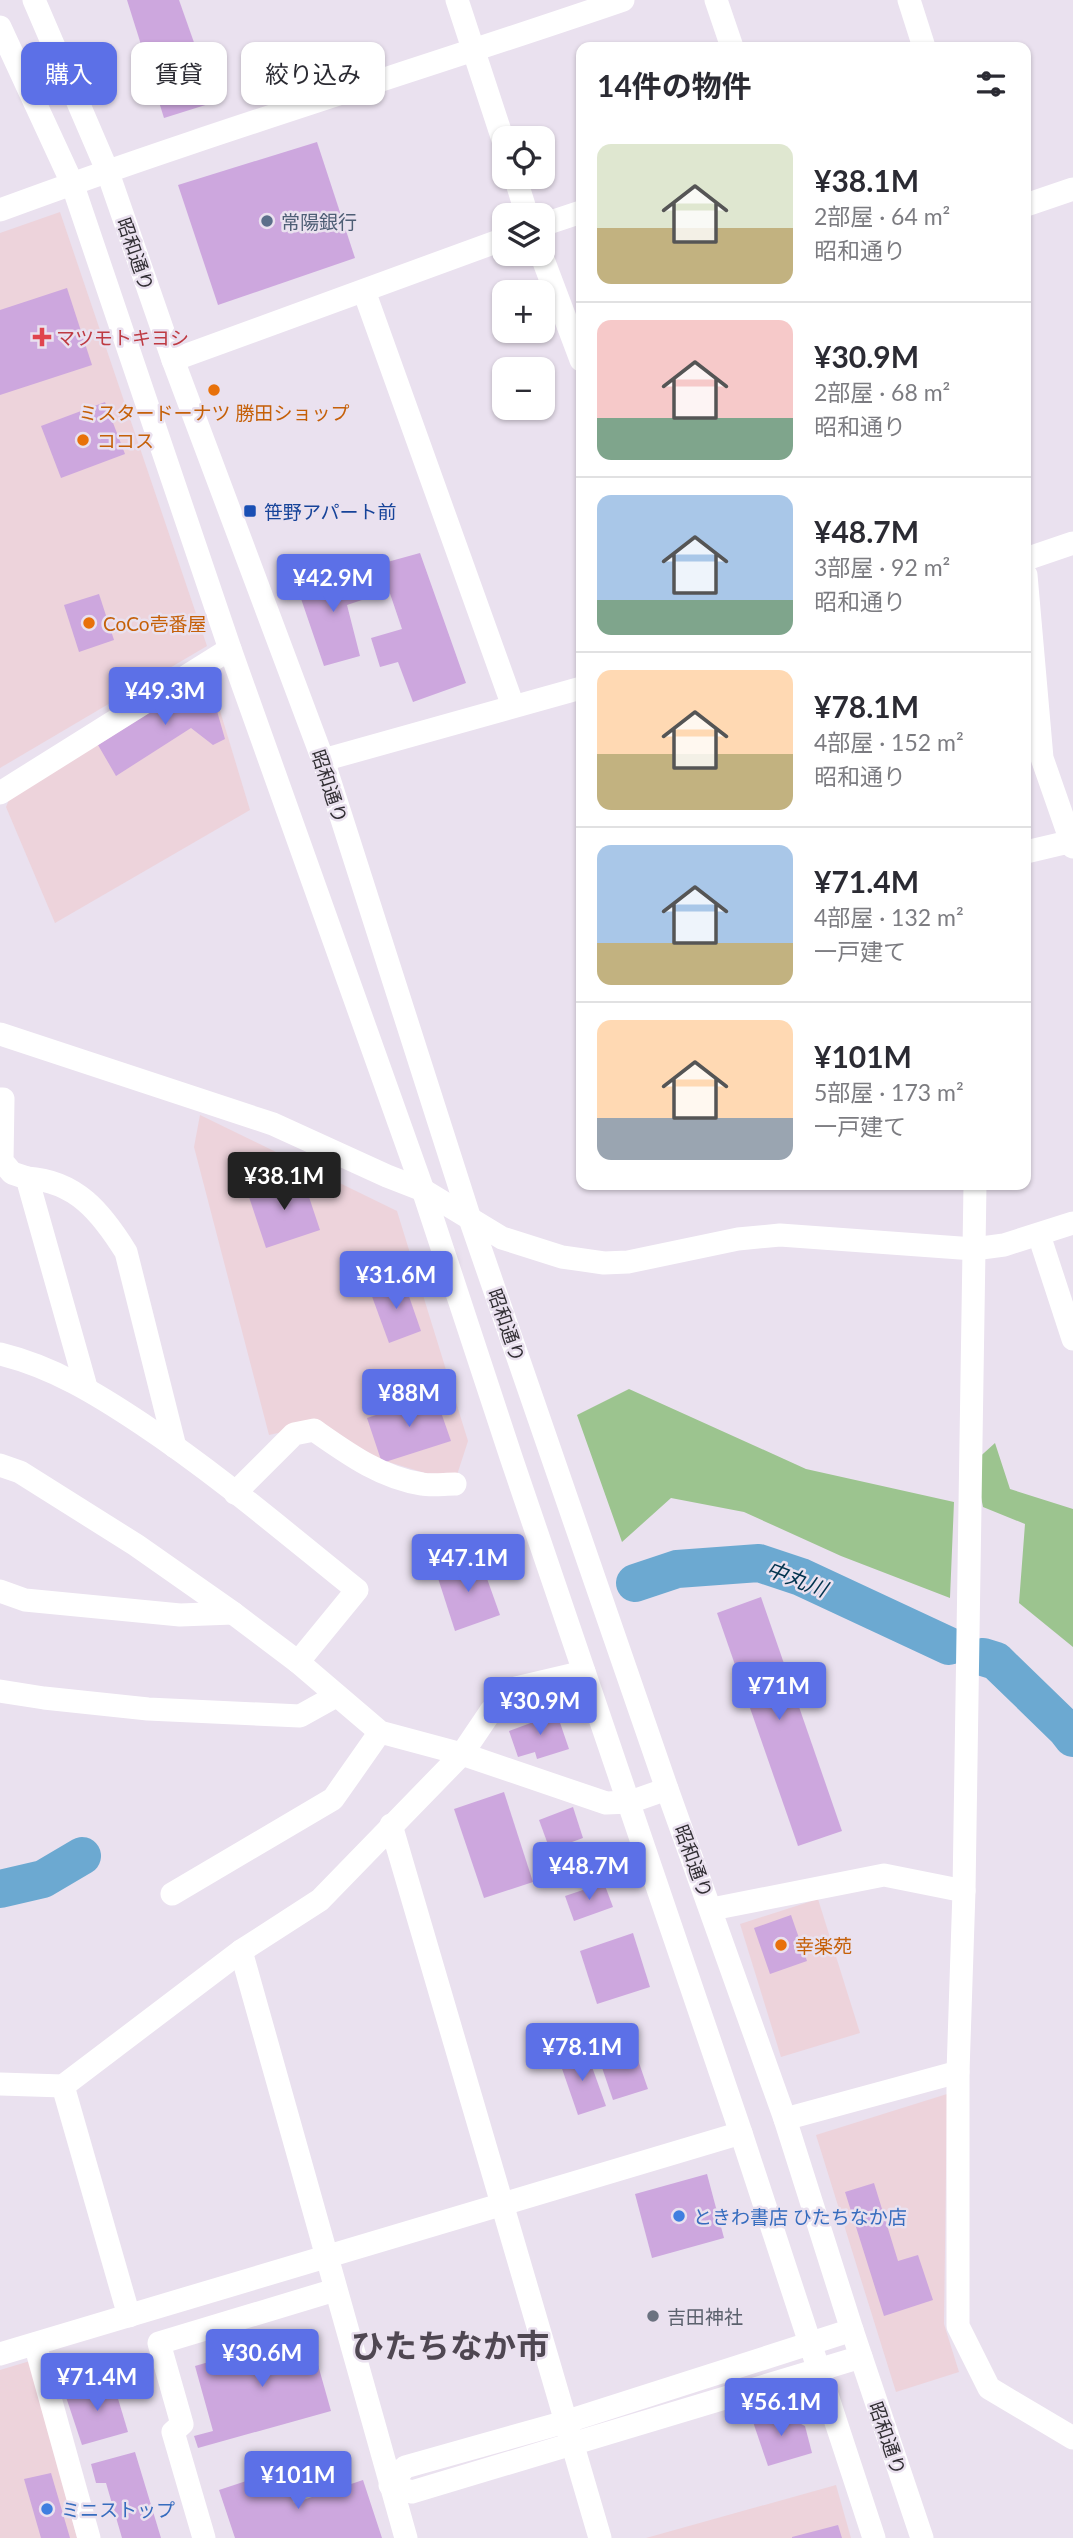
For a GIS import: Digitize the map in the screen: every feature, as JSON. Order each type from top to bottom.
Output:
[{"type":"street","name":"昭和通り","points":[[34,0],[107,170],[173,360],[323,760],[469,1216],[667,1789],[785,2119],[860,2357],[922,2538]]},
{"type":"street","points":[[457,0],[498,126]]},
{"type":"street","points":[[0,210],[107,170],[623,0]]},
{"type":"street","points":[[716,0],[730,42]]},
{"type":"street","points":[[909,0],[923,42]]},
{"type":"street","name":"昭和通り","points":[[0,27],[72,184],[230,649],[423,1190],[741,2133],[874,2538]]},
{"type":"street","points":[[1031,203],[1073,189]]},
{"type":"street","points":[[555,221],[576,214]]},
{"type":"street","points":[[173,360],[492,243]]},
{"type":"street","points":[[546,266],[576,347]]},
{"type":"street","points":[[364,291],[513,706]]},
{"type":"street","points":[[1031,557],[1073,543]]},
{"type":"street","points":[[1031,632],[1042,758],[1072,843],[1031,851]]},
{"type":"street","points":[[0,793],[230,649]]},
{"type":"street","points":[[323,760],[576,689]]},
{"type":"street","points":[[0,1034],[273,1124],[423,1190],[502,1238],[562,1257],[604,1263],[664,1256],[738,1239],[780,1235],[974,1249],[1004,1245],[1073,1223]]},
{"type":"street","points":[[0,1099],[3,1099],[2,1161],[12,1174],[48,1180],[79,1194],[110,1227],[126,1252],[175,1447]]},
{"type":"street","points":[[27,1178],[86,1388]]},
{"type":"street","points":[[975,1190],[964,1891],[958,2072],[958,2326],[989,2388],[1073,2438]]},
{"type":"street","points":[[1039,1235],[1073,1337]]},
{"type":"street","points":[[0,1354],[30,1362],[86,1388],[175,1447],[357,1590],[298,1662]]},
{"type":"street","points":[[235,1493],[294,1434],[314,1430],[353,1458],[387,1475],[423,1485],[455,1484]]},
{"type":"street","points":[[0,1465],[20,1472],[136,1545],[233,1613],[298,1662],[380,1732],[462,1754],[606,1803],[629,1802],[667,1789]]},
{"type":"street","points":[[0,1591],[25,1600],[102,1608],[180,1615],[233,1613]]},
{"type":"street","points":[[0,2084],[63,2086],[240,1951],[320,1900],[462,1754],[491,1711],[516,1688],[584,1672]]},
{"type":"street","points":[[0,1691],[148,1709],[300,1716],[336,1696]]},
{"type":"street","points":[[173,1894],[334,1799],[380,1732]]},
{"type":"street","points":[[391,1825],[600,2538]]},
{"type":"street","points":[[712,1909],[884,1875],[964,1891]]},
{"type":"street","points":[[240,1951],[406,2538]]},
{"type":"street","points":[[785,2119],[958,2072]]},
{"type":"street","points":[[63,2086],[129,2316]]},
{"type":"street","points":[[0,2354],[741,2133]]},
{"type":"street","points":[[204,2538],[173,2432],[182,2424],[159,2343],[335,2290]]},
{"type":"street","points":[[390,2485],[405,2466],[565,2422],[852,2330]]},
{"type":"street","points":[[35,2344],[89,2538]]},
{"type":"street","points":[[390,2485],[412,2492],[860,2357]]},
{"type":"shaded area","points":[[60,212],[207,646],[0,768],[0,233]]},
{"type":"shaded area","points":[[208,671],[250,810],[55,923],[6,807],[11,795]]},
{"type":"shaded area","points":[[200,1115],[397,1211],[468,1441],[457,1475],[425,1473],[372,1457],[323,1423],[269,1435],[194,1147]]},
{"type":"shaded area","points":[[818,1899],[860,2033],[781,2057],[740,1924]]},
{"type":"shaded area","points":[[947,2094],[944,2324],[959,2372],[896,2392],[816,2135]]},
{"type":"shaded area","points":[[30,2361],[77,2538],[0,2538],[0,2370]]},
{"type":"shaded area","points":[[836,2485],[851,2538],[646,2538]]},
{"type":"green space","points":[[629,1389],[806,1469],[954,1502],[950,1598],[841,1556],[744,1512],[671,1498],[622,1542],[577,1415]]},
{"type":"green space","points":[[995,1443],[1010,1489],[1073,1509],[1073,1647],[1019,1603],[1025,1524],[983,1507],[974,1462]]},
{"type":"building","points":[[127,0],[179,0],[194,42],[140,42]]},
{"type":"building","points":[[160,105],[205,105],[164,118]]},
{"type":"building","name":"常陽銀行","points":[[317,142],[355,258],[218,305],[178,185]]},
{"type":"building","name":"マツモトキヨシ","points":[[67,288],[92,365],[0,395],[0,310]]},
{"type":"building","name":"ココス","points":[[105,402],[125,454],[61,478],[41,426]]},
{"type":"building","points":[[420,553],[466,683],[413,702],[398,662],[380,667],[371,638],[402,629],[380,564]]},
{"type":"building","points":[[356,566],[365,599],[347,605],[360,656],[324,666],[297,587]]},
{"type":"building","name":"CoCo壱番屋","points":[[99,594],[114,640],[79,652],[64,605]]},
{"type":"building","points":[[207,676],[225,739],[213,745],[191,728],[116,776],[98,745]]},
{"type":"building","points":[[302,1176],[320,1230],[266,1248],[248,1194]]},
{"type":"building","points":[[403,1279],[421,1331],[389,1343],[370,1291]]},
{"type":"building","points":[[435,1395],[451,1441],[382,1463],[367,1418]]},
{"type":"building","points":[[480,1559],[500,1615],[455,1631],[436,1572]]},
{"type":"building","points":[[761,1597],[842,1831],[798,1846],[717,1613]]},
{"type":"building","points":[[556,1711],[569,1749],[537,1759],[535,1752],[518,1757],[509,1731],[536,1721],[538,1716]]},
{"type":"building","points":[[504,1792],[533,1882],[484,1898],[454,1809]]},
{"type":"building","points":[[573,1807],[583,1838],[550,1850],[539,1820]]},
{"type":"building","points":[[604,1883],[613,1907],[574,1921],[565,1896]]},
{"type":"building","name":"幸楽苑","points":[[791,1915],[807,1961],[770,1974],[754,1928]]},
{"type":"building","points":[[633,1933],[650,1987],[597,2004],[580,1951]]},
{"type":"building","points":[[628,2031],[648,2089],[613,2100],[594,2044]]},
{"type":"building","points":[[586,2050],[606,2106],[578,2115],[559,2060]]},
{"type":"building","name":"ときわ書店 ひたちなか店","points":[[707,2174],[724,2238],[652,2258],[635,2194]]},
{"type":"building","points":[[874,2183],[898,2261],[918,2255],[933,2300],[884,2316],[845,2192]]},
{"type":"building","points":[[309,2333],[331,2411],[198,2448],[194,2436],[213,2431],[195,2366]]},
{"type":"building","points":[[113,2382],[128,2432],[82,2445],[65,2394]]},
{"type":"building","points":[[776,2411],[805,2426],[812,2453],[768,2466],[752,2419]]},
{"type":"building","points":[[135,2452],[161,2538],[122,2538],[106,2483],[96,2483],[91,2464]]},
{"type":"building","points":[[283,2469],[294,2503],[363,2480],[382,2538],[235,2538],[219,2490]]},
{"type":"building","name":"ミニストップ","points":[[51,2473],[70,2538],[41,2538],[24,2479]]},
{"type":"building","points":[[838,2525],[842,2538],[792,2538],[792,2537]]},
{"type":"waterway","name":"中丸川","points":[[635,1583],[677,1569],[759,1563],[801,1577],[949,1646]]},
{"type":"waterway","name":"中丸川","points":[[983,1657],[996,1661],[1073,1738]]},
{"type":"waterway","name":"中丸川","points":[[0,1889],[43,1879],[82,1856]]},
{"type":"place","name":"常陽銀行","points":[[267,221]]},
{"type":"place","name":"マツモトキヨシ","points":[[42,337]]},
{"type":"place","name":"ミスタードーナツ 勝田ショップ","points":[[214,390]]},
{"type":"place","name":"ココス","points":[[83,440]]},
{"type":"place","name":"笹野アパート前","points":[[250,511]]},
{"type":"place","name":"CoCo壱番屋","points":[[89,623]]},
{"type":"place","name":"幸楽苑","points":[[781,1945]]},
{"type":"place","name":"ときわ書店 ひたちなか店","points":[[679,2216]]},
{"type":"place","name":"吉田神社","points":[[653,2316]]},
{"type":"place","name":"ミニストップ","points":[[47,2509]]},
{"type":"district","name":"ひたちなか市","points":[[450,2345]]}]
